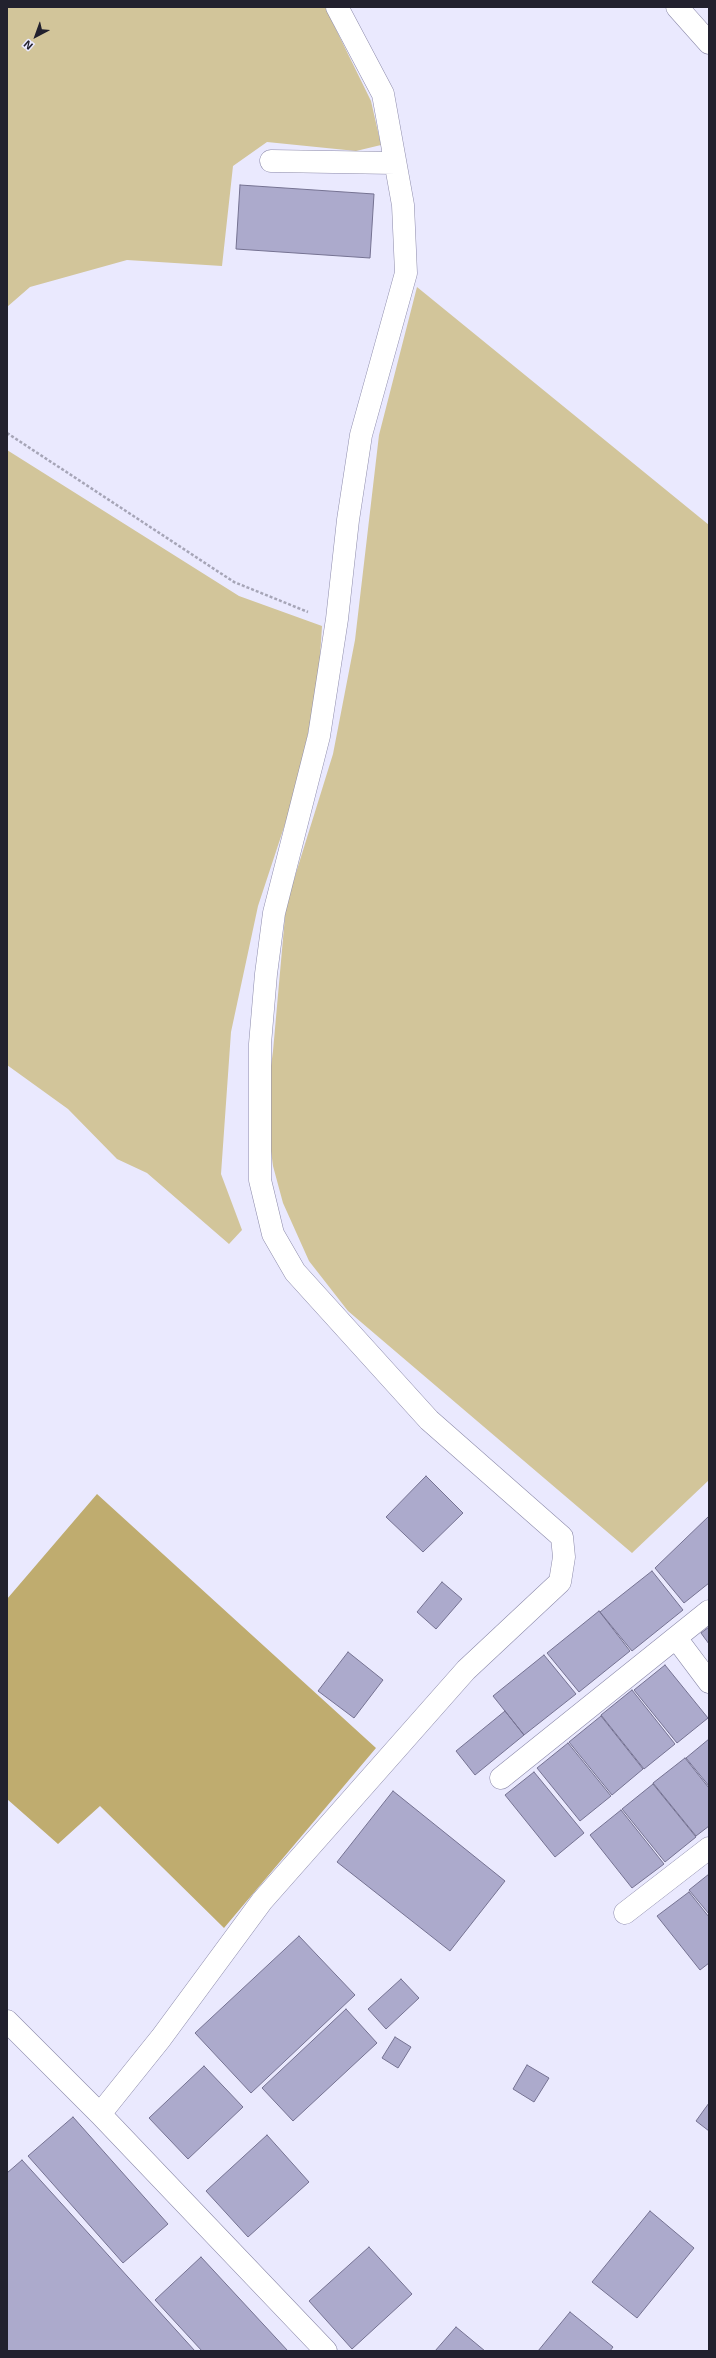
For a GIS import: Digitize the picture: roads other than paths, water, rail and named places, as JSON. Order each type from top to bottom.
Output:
[{"type":"street","points":[[100,2114],[161,2038],[262,1901],[466,1670],[560,1582],[564,1557],[562,1537],[429,1420],[295,1272],[273,1234],[260,1180],[260,1044],[274,913],[319,736],[337,619],[348,520],[361,435],[406,273],[403,205],[383,94],[337,7]]},
{"type":"street","points":[[684,10],[709,43]]},
{"type":"street","points":[[271,162],[395,163]]},
{"type":"street","points":[[501,1778],[709,1611]]},
{"type":"street","points":[[676,1638],[709,1682]]},
{"type":"street","points":[[625,1913],[709,1848]]},
{"type":"street","points":[[7,2021],[100,2114],[326,2351]]}]
